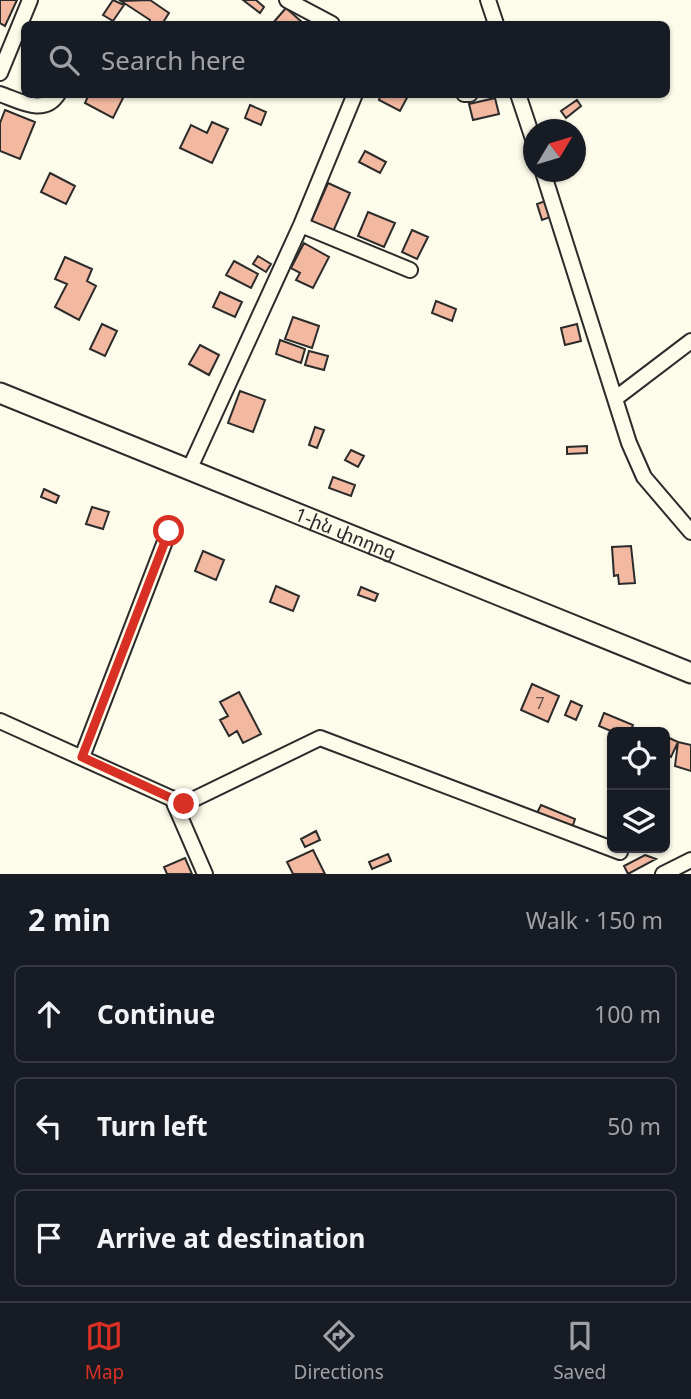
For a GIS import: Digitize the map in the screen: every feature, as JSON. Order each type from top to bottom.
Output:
[{"type":"main road","name":"1-ին փողոց","points":[[0,393],[691,673]]},
{"type":"street","points":[[21,21],[30,0]]},
{"type":"street","points":[[287,0],[326,21]]},
{"type":"street","points":[[488,0],[495,21]]},
{"type":"street","points":[[0,73],[21,22]]},
{"type":"street","points":[[0,94],[44,107],[52,104],[56,98]]},
{"type":"street","points":[[189,470],[301,225],[353,98]]},
{"type":"street","points":[[519,98],[526,119]]},
{"type":"street","points":[[546,182],[629,443],[644,477],[691,532]]},
{"type":"street","points":[[301,225],[410,270]]},
{"type":"street","points":[[616,398],[691,341]]},
{"type":"street","points":[[82,757],[169,531]]},
{"type":"street","points":[[0,721],[184,804],[320,738],[607,847]]},
{"type":"street","points":[[172,798],[205,874]]},
{"type":"street","points":[[663,874],[691,860]]},
{"type":"building","points":[[0,0],[17,0],[5,26],[0,23]]},
{"type":"building","points":[[113,0],[124,5],[113,21],[103,15]]},
{"type":"building","points":[[150,0],[169,13],[164,21],[150,21],[121,1]]},
{"type":"building","points":[[243,0],[256,0],[264,7],[260,13]]},
{"type":"building","points":[[286,8],[301,21],[275,21]]},
{"type":"building","points":[[87,98],[123,98],[113,118],[85,103]]},
{"type":"building","points":[[380,98],[407,98],[400,111]]},
{"type":"building","points":[[495,98],[499,114],[473,120],[469,104]]},
{"type":"building","points":[[577,100],[581,106],[566,118],[561,111]]},
{"type":"building","points":[[250,105],[266,112],[261,125],[245,118]]},
{"type":"building","points":[[5,110],[35,122],[20,159],[0,151],[0,123]]},
{"type":"building","points":[[212,122],[228,129],[212,163],[180,148],[191,125],[207,133]]},
{"type":"building","points":[[365,151],[386,162],[380,173],[359,162]]},
{"type":"building","points":[[50,173],[75,186],[66,204],[41,192]]},
{"type":"building","points":[[328,183],[350,193],[332,234],[310,224]]},
{"type":"building","points":[[548,200],[553,216],[542,220],[537,204]]},
{"type":"building","points":[[368,212],[395,223],[384,247],[358,236]]},
{"type":"building","points":[[412,230],[428,237],[417,259],[402,252]]},
{"type":"building","points":[[304,243],[329,257],[313,288],[296,280],[300,273],[291,268]]},
{"type":"building","points":[[258,256],[271,264],[266,272],[253,264]]},
{"type":"building","points":[[65,257],[92,269],[87,281],[96,286],[79,320],[55,307],[67,284],[55,279]]},
{"type":"building","points":[[234,261],[258,274],[251,288],[226,275]]},
{"type":"building","points":[[220,292],[242,302],[235,317],[213,307]]},
{"type":"building","points":[[436,301],[456,309],[452,321],[432,313]]},
{"type":"building","points":[[293,317],[319,326],[312,348],[285,339]]},
{"type":"building","points":[[102,324],[117,331],[105,356],[90,349]]},
{"type":"building","points":[[577,324],[581,341],[565,345],[561,328]]},
{"type":"building","points":[[280,340],[305,349],[301,363],[276,354]]},
{"type":"building","points":[[200,345],[219,355],[209,375],[189,364]]},
{"type":"building","points":[[309,351],[328,356],[324,370],[305,365]]},
{"type":"building","points":[[240,391],[265,400],[253,432],[228,423]]},
{"type":"building","points":[[315,427],[324,430],[317,448],[309,445]]},
{"type":"building","points":[[587,446],[587,453],[567,454],[567,447]]},
{"type":"building","points":[[351,450],[364,456],[358,467],[345,460]]},
{"type":"building","points":[[333,477],[355,485],[351,496],[329,488]]},
{"type":"building","points":[[44,489],[59,496],[56,503],[41,497]]},
{"type":"building","points":[[92,507],[109,512],[103,529],[86,524]]},
{"type":"building","points":[[631,546],[635,583],[619,584],[618,575],[614,576],[612,547]]},
{"type":"building","points":[[203,551],[224,560],[216,580],[195,571]]},
{"type":"building","points":[[276,586],[299,596],[293,611],[270,602]]},
{"type":"building","points":[[361,587],[378,594],[375,601],[358,595]]},
{"type":"building","points":[[532,684],[559,696],[548,722],[521,710]]},
{"type":"building","points":[[239,692],[261,734],[243,743],[237,731],[229,736],[220,720],[228,716],[220,702]]},
{"type":"building","points":[[571,701],[582,706],[576,720],[565,715]]},
{"type":"building","points":[[604,713],[633,725],[607,727],[607,729],[599,726]]},
{"type":"building","points":[[670,738],[678,742],[670,756]]},
{"type":"building","points":[[678,742],[691,745],[691,771],[675,766]]},
{"type":"building","points":[[541,805],[575,819],[572,828],[537,813]]},
{"type":"building","points":[[316,831],[320,840],[305,847],[301,839]]},
{"type":"building","points":[[313,850],[325,874],[293,874],[287,862]]},
{"type":"building","points":[[388,854],[391,861],[372,869],[369,862]]},
{"type":"building","points":[[645,855],[656,859],[628,874],[624,866]]},
{"type":"building","points":[[185,858],[192,874],[167,874],[164,867]]},
{"type":"route","points":[[169,531],[82,757],[184,804]]}]
